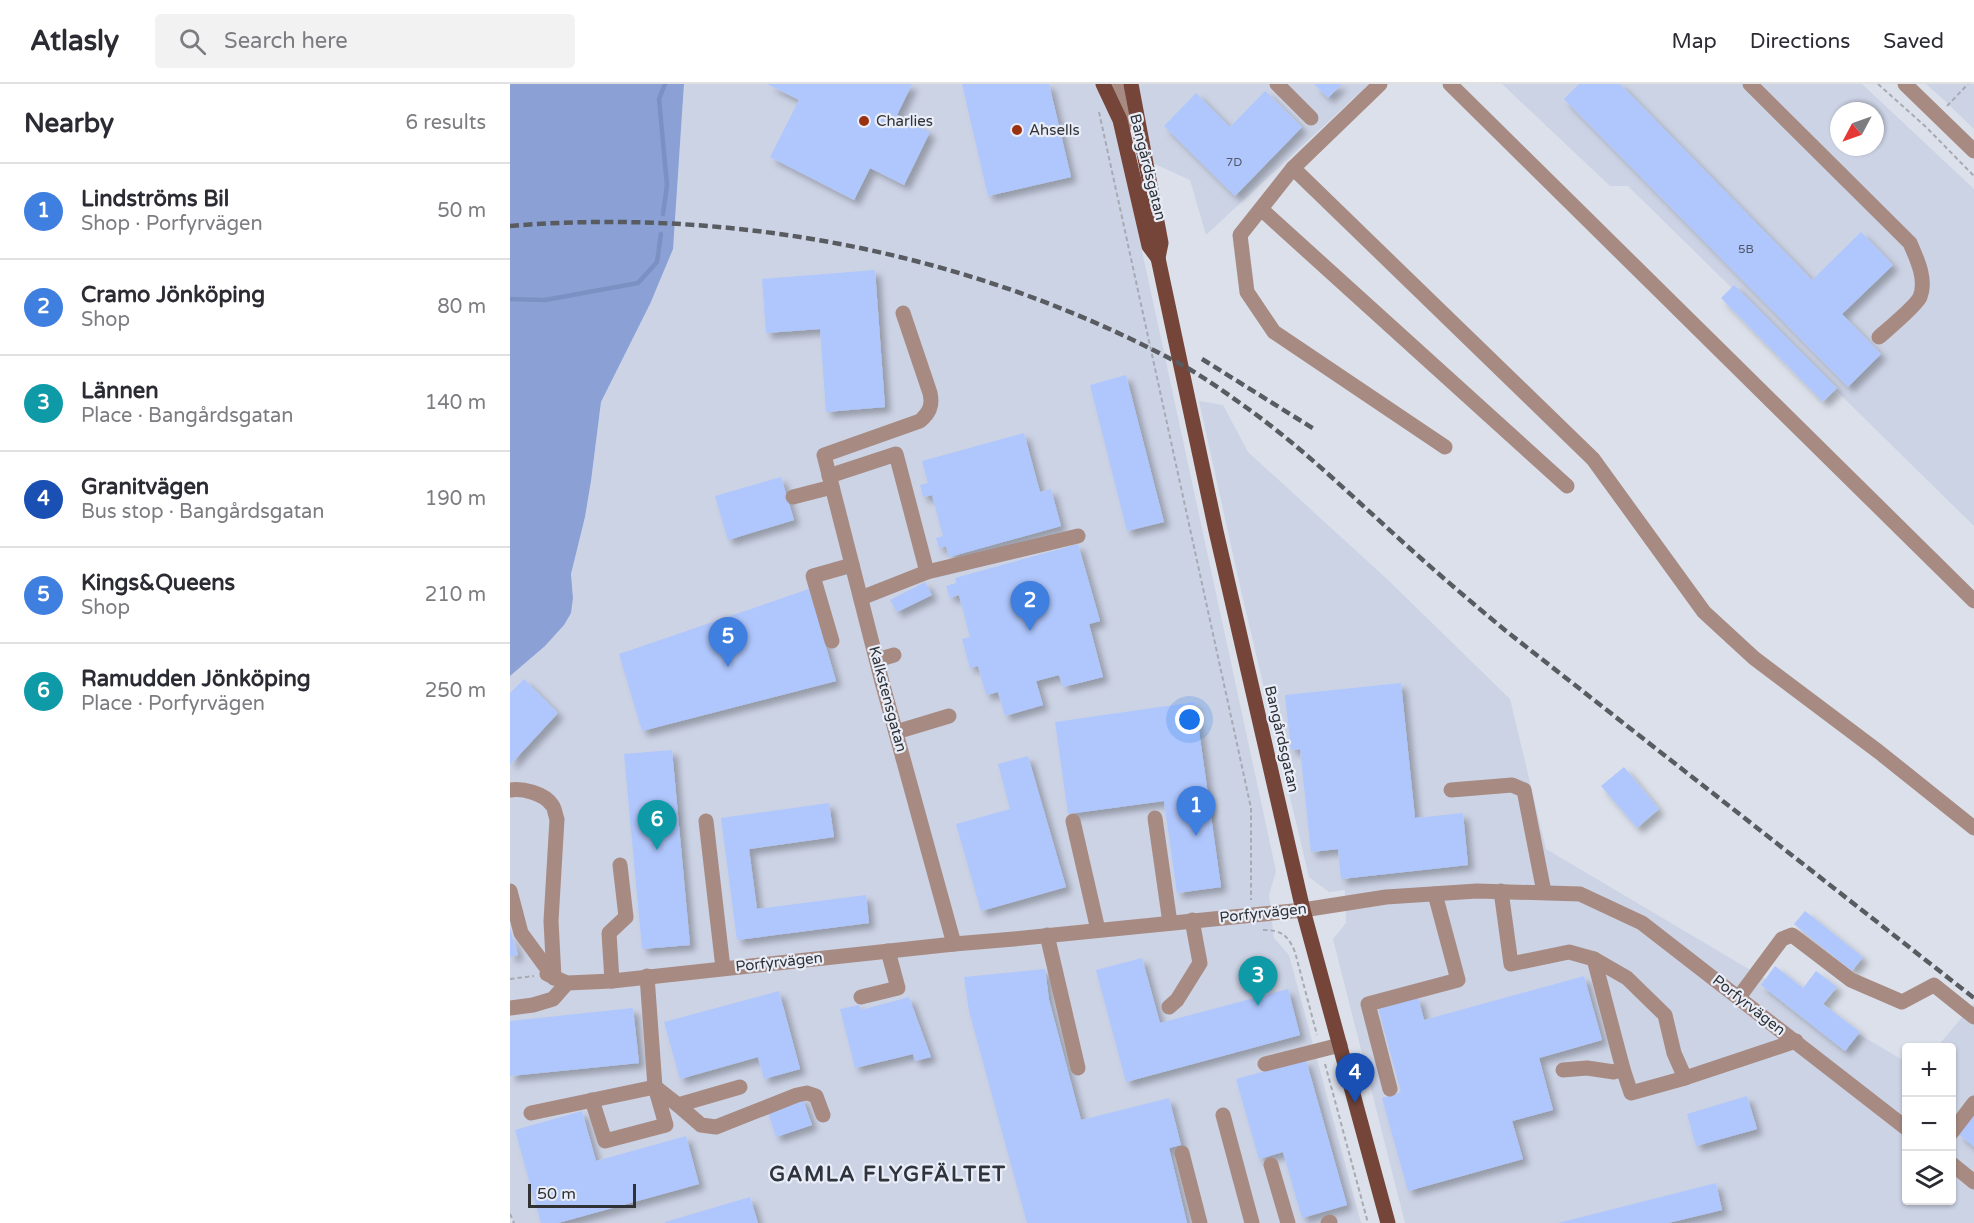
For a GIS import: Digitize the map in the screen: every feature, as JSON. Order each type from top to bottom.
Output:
[{"type":"main road","name":"Bangårdsgatan","points":[[1103,84],[1120,120],[1149,246],[1158,258]]},
{"type":"main road","name":"Bangårdsgatan","points":[[1131,84],[1161,243],[1158,258],[1216,531],[1303,910],[1388,1223]]},
{"type":"street","name":"Bangårdsgatan","points":[[1116,84],[1158,258]]},
{"type":"street","points":[[1276,84],[1311,118]]},
{"type":"street","points":[[1380,84],[1293,168],[1239,236],[1246,292],[1274,332],[1445,447]]},
{"type":"street","points":[[1450,84],[1974,601]]},
{"type":"street","points":[[1750,84],[1910,243],[1918,263],[1922,283],[1919,299],[1879,337]]},
{"type":"street","points":[[1905,84],[1974,151]]},
{"type":"street","points":[[1293,168],[1593,459],[1704,612],[1754,658],[1879,752],[1974,828]]},
{"type":"street","points":[[1261,209],[1567,486]]},
{"type":"street","name":"Kalkstensgatan","points":[[903,313],[930,393],[932,402],[927,414],[920,421],[824,455],[954,944]]},
{"type":"street","points":[[793,497],[896,454],[927,572]]},
{"type":"street","points":[[861,598],[927,572],[1078,536]]},
{"type":"street","points":[[832,641],[813,576],[852,564]]},
{"type":"street","points":[[877,660],[894,655]]},
{"type":"street","points":[[896,732],[950,716]]},
{"type":"street","points":[[1451,790],[1512,785],[1524,790],[1544,892]]},
{"type":"street","points":[[510,790],[519,788],[545,799],[552,805],[557,819],[551,921],[556,978],[553,999],[510,1008]]},
{"type":"street","points":[[1155,818],[1170,922]]},
{"type":"street","points":[[706,821],[723,968]]},
{"type":"street","points":[[1073,821],[1098,930]]},
{"type":"street","points":[[612,981],[609,933],[626,917],[620,865]]},
{"type":"street","points":[[510,891],[521,933],[556,978]]},
{"type":"street","points":[[1501,891],[1511,964],[1569,952],[1594,959],[1627,978],[1665,1015],[1674,1053],[1685,1078]]},
{"type":"street","name":"Porfyrvägen","points":[[556,978],[612,981],[954,944],[1303,910],[1386,897],[1501,891],[1580,894],[1642,923],[1902,1125]]},
{"type":"street","points":[[1390,1089],[1368,1004],[1458,980],[1435,894]]},
{"type":"street","points":[[1169,1007],[1177,1000],[1200,963],[1192,920]]},
{"type":"street","points":[[1047,935],[1078,1068]]},
{"type":"street","points":[[1739,998],[1782,939],[1792,935],[1851,980],[1902,1002],[1934,985],[1974,1017]]},
{"type":"street","points":[[861,997],[898,988],[888,951]]},
{"type":"street","points":[[1594,959],[1631,1093],[1685,1078],[1796,1041]]},
{"type":"street","points":[[592,1100],[605,1141],[666,1125],[655,1087],[647,976]]},
{"type":"street","points":[[1264,1064],[1340,1045]]},
{"type":"street","points":[[1563,1070],[1587,1068],[1614,1072],[1623,1069]]},
{"type":"street","points":[[531,1113],[655,1087],[701,1125],[716,1127],[807,1093],[816,1096],[823,1115]]},
{"type":"street","points":[[678,1105],[740,1087]]},
{"type":"street","points":[[1956,1127],[1974,1103]]},
{"type":"street","points":[[1223,1115],[1252,1223]]},
{"type":"street","points":[[1182,1153],[1200,1223]]},
{"type":"street","points":[[1271,1165],[1288,1223]]},
{"type":"street","points":[[1956,1167],[1974,1182]]},
{"type":"path","points":[[1878,84],[1974,176]]},
{"type":"path","points":[[1097,102],[1251,808],[1254,930],[1279,931],[1290,940],[1295,952],[1368,1223]]},
{"type":"path","points":[[510,979],[556,978]]},
{"type":"path","points":[[510,1214],[514,1223]]},
{"type":"shaded area","points":[[510,84],[684,84],[673,249],[650,304],[601,402],[585,517],[571,574],[573,598],[571,613],[564,625],[545,646],[510,676]]},
{"type":"shaded area","points":[[684,84],[1106,84],[1276,871],[1269,895],[1274,938],[1289,955],[1361,1223],[514,1223],[510,1213],[510,676],[545,646],[564,625],[573,598],[571,574],[585,517],[601,402],[650,304],[679,160]]},
{"type":"shaded area","points":[[1129,84],[1369,84],[1206,235],[1190,180],[1144,159]]},
{"type":"shaded area","points":[[1502,84],[1862,84],[1881,102],[1830,102],[1830,156],[1884,156],[1884,105],[1974,189],[1974,526],[1628,186],[1610,186]]},
{"type":"shaded area","points":[[1926,84],[1974,84],[1974,129],[1942,98]]},
{"type":"shaded area","points":[[1199,401],[1223,405],[1248,452],[1388,580],[1510,699],[1546,849],[1902,1060],[1902,1205],[1956,1205],[1956,1043],[1940,1043],[1974,1003],[1974,1223],[1405,1223],[1333,939],[1346,923],[1345,890],[1329,892],[1309,877]]},
{"type":"building","points":[[767,84],[912,84],[897,115],[930,132],[904,185],[870,168],[854,200],[770,157],[799,100]]},
{"type":"building","name":"Ahsells","points":[[962,84],[1049,84],[1071,177],[988,196]]},
{"type":"building","points":[[1314,84],[1342,84],[1328,98]]},
{"type":"building","points":[[1579,84],[1620,84],[1812,280],[1861,232],[1893,265],[1842,314],[1881,354],[1848,387],[1564,99]]},
{"type":"building","points":[[1265,91],[1302,127],[1235,196],[1164,126],[1196,93],[1230,127]]},
{"type":"building","points":[[875,270],[885,407],[826,412],[820,329],[766,333],[762,279]]},
{"type":"building","points":[[1734,285],[1837,388],[1823,402],[1721,298]]},
{"type":"building","points":[[1126,375],[1164,522],[1127,531],[1090,385]]},
{"type":"building","points":[[1024,433],[1040,492],[1051,489],[1061,526],[949,557],[946,546],[939,548],[936,538],[943,536],[932,495],[923,497],[920,485],[928,483],[922,461]]},
{"type":"building","points":[[781,477],[794,520],[728,540],[715,496]]},
{"type":"building","points":[[1078,544],[1100,621],[1089,624],[1103,677],[1063,687],[1059,675],[1036,681],[1043,705],[1005,716],[998,692],[986,695],[978,666],[970,668],[962,639],[970,637],[959,595],[950,598],[946,586],[956,583],[955,578]]},
{"type":"building","points":[[925,582],[932,595],[897,612],[890,600]]},
{"type":"building","points":[[809,589],[836,681],[642,731],[619,654]]},
{"type":"building","points":[[524,679],[558,713],[510,765],[510,693]]},
{"type":"building","points":[[1401,683],[1415,818],[1463,813],[1468,865],[1341,879],[1338,849],[1311,852],[1300,749],[1291,750],[1285,695]]},
{"type":"building","points":[[1195,702],[1221,887],[1177,893],[1164,801],[1068,814],[1055,722]]},
{"type":"building","points":[[672,750],[690,945],[642,949],[624,754]]},
{"type":"building","points":[[1028,756],[1066,887],[981,911],[956,824],[1010,809],[998,764]]},
{"type":"building","points":[[1624,767],[1659,809],[1637,828],[1601,786]]},
{"type":"building","points":[[829,803],[834,837],[749,849],[757,909],[866,895],[869,923],[737,940],[721,818]]},
{"type":"building","points":[[1805,911],[1863,957],[1852,971],[1794,924]]},
{"type":"building","points":[[510,929],[518,955],[510,957]]},
{"type":"building","points":[[1142,958],[1160,1023],[1288,989],[1300,1035],[1126,1082],[1096,970]]},
{"type":"building","points":[[1775,966],[1803,988],[1816,971],[1837,987],[1823,1004],[1860,1032],[1845,1051],[1761,985]]},
{"type":"building","points":[[1045,969],[1049,1000],[1081,1120],[1169,1098],[1181,1145],[1169,1148],[1187,1223],[1027,1223],[969,1011],[964,977]]},
{"type":"building","points":[[1584,976],[1602,1040],[1539,1058],[1553,1110],[1512,1121],[1523,1159],[1408,1191],[1382,1098],[1401,1092],[1378,1008],[1418,997],[1424,1020]]},
{"type":"building","points":[[779,991],[800,1069],[764,1079],[758,1057],[680,1079],[664,1022]]},
{"type":"building","points":[[909,997],[931,1057],[915,1061],[913,1054],[855,1068],[840,1009],[859,1005],[861,1010]]},
{"type":"building","points":[[633,1008],[639,1063],[510,1076],[510,1021]]},
{"type":"building","points":[[1306,1060],[1347,1205],[1302,1218],[1283,1152],[1259,1159],[1236,1079]]},
{"type":"building","points":[[1747,1096],[1757,1129],[1696,1146],[1687,1114]]},
{"type":"building","points":[[802,1097],[812,1125],[776,1137],[767,1109]]},
{"type":"building","points":[[582,1111],[596,1161],[686,1136],[699,1184],[558,1223],[541,1223],[515,1130]]},
{"type":"building","points":[[1974,1113],[1974,1147],[1958,1134]]},
{"type":"building","points":[[1716,1183],[1722,1210],[1668,1223],[1558,1223]]},
{"type":"building","points":[[750,1197],[758,1223],[665,1223],[665,1222]]},
{"type":"waterway","points":[[663,214],[667,185],[659,99],[665,84]]},
{"type":"waterway","points":[[510,299],[545,300],[638,283],[657,262],[661,234]]},
{"type":"railway","points":[[510,226],[596,222],[683,224],[770,233],[856,247],[941,268],[1024,294],[1104,327],[1182,365],[1223,391],[1283,435],[1428,565],[1506,631],[1974,998]]},
{"type":"railway","points":[[1202,359],[1314,429]]},
{"type":"place","name":"Charlies","points":[[864,121]]},
{"type":"place","name":"Ahsells","points":[[1017,130]]},
{"type":"place","name":"Cramo Jönköping","points":[[1030,631]]},
{"type":"place","name":"Kings&Queens","points":[[728,667]]},
{"type":"place","name":"Lindströms Bil","points":[[1196,836]]},
{"type":"place","name":"Ramudden Jönköping","points":[[657,850]]},
{"type":"place","name":"Lännen","points":[[1258,1006]]},
{"type":"place","name":"Granitvägen","points":[[1355,1103]]},
{"type":"district","name":"GAMLA FLYGFÄLTET","points":[[888,1174]]}]
